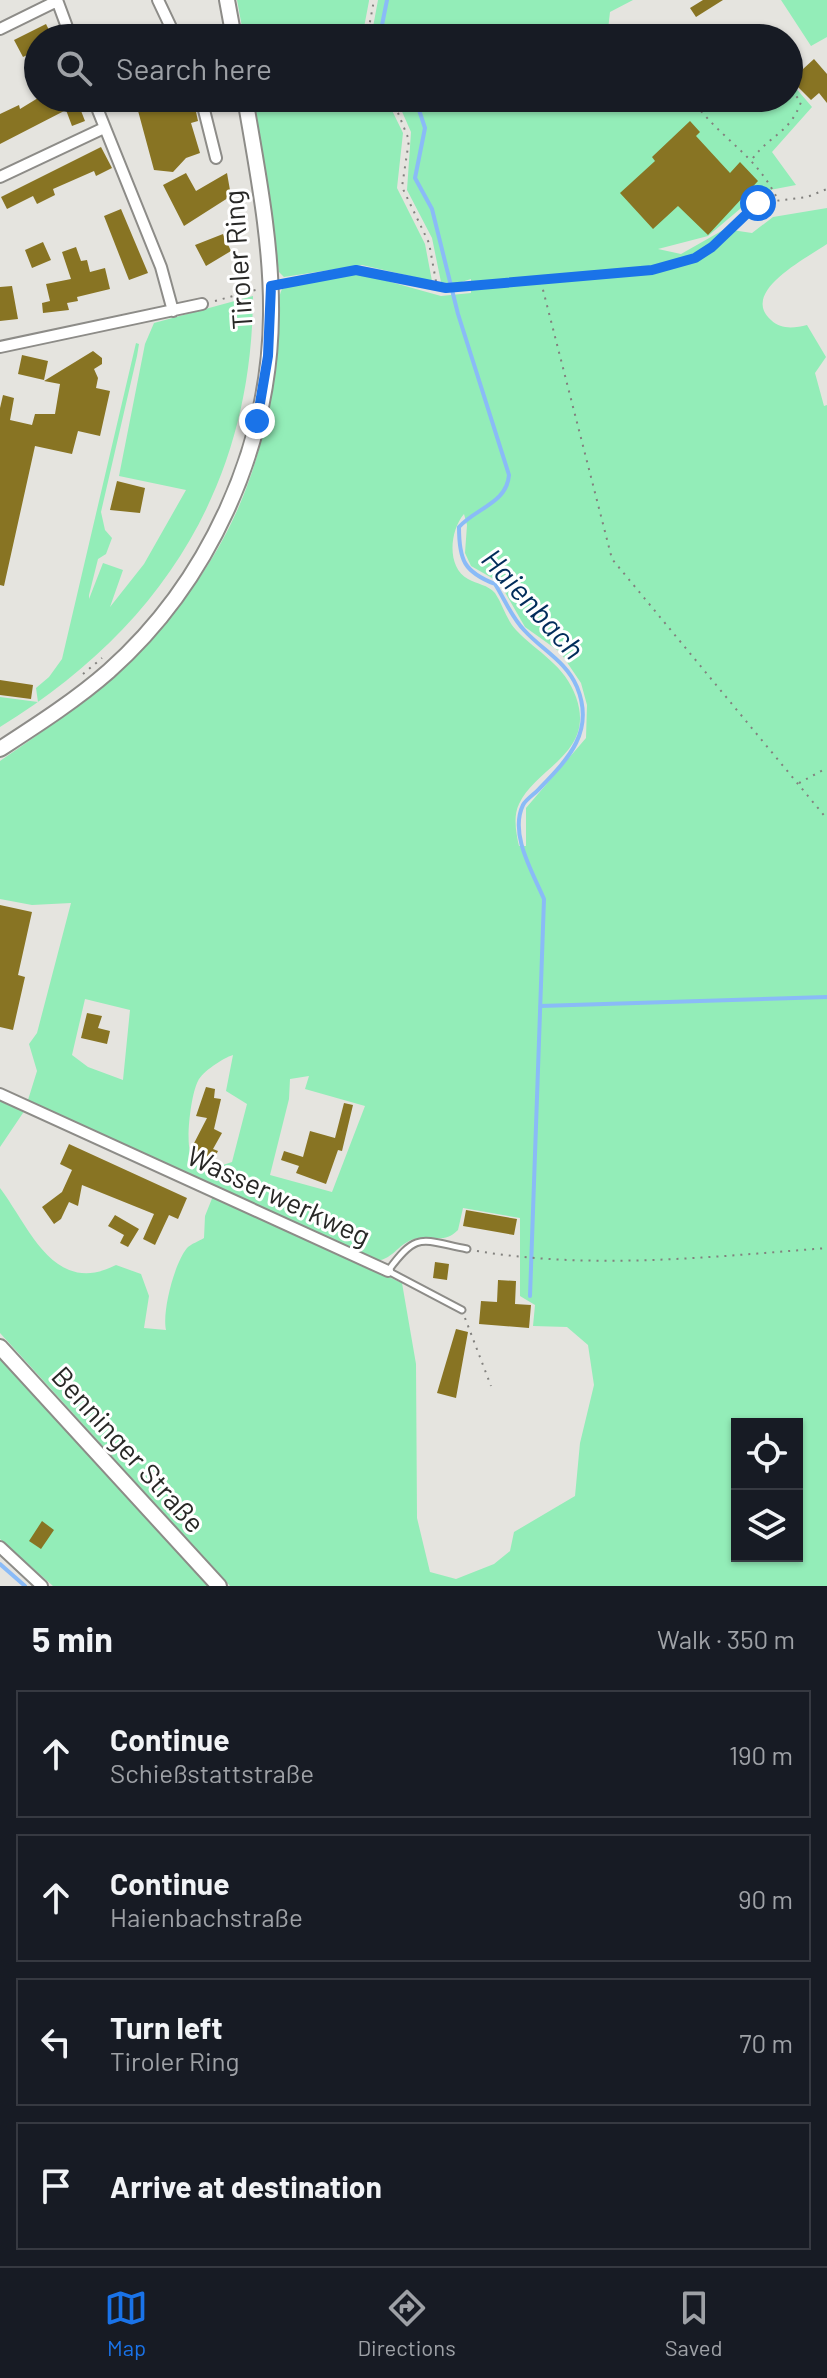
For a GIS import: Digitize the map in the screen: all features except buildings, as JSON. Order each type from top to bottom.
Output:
[{"type":"main road","points":[[227,0],[231,24]]},
{"type":"main road","name":"Tiroler Ring","points":[[0,749],[109,671],[164,613],[206,548],[233,497],[257,421],[268,356],[246,112]]},
{"type":"main road","name":"Benninger Straße","points":[[0,1347],[219,1586]]},
{"type":"street","points":[[158,0],[169,24]]},
{"type":"street","points":[[0,29],[57,1],[66,24]]},
{"type":"street","points":[[98,112],[161,267],[173,311]]},
{"type":"street","points":[[204,112],[216,158]]},
{"type":"street","points":[[0,177],[104,128]]},
{"type":"street","points":[[0,347],[202,304]]},
{"type":"street","name":"Wasserwerkweg","points":[[0,1094],[388,1271]]},
{"type":"street","points":[[0,1547],[42,1586]]},
{"type":"lane","points":[[388,1271],[405,1247],[414,1242],[467,1249]]},
{"type":"lane","name":"Wasserwerkweg","points":[[388,1271],[462,1310]]},
{"type":"path","points":[[370,24],[374,0]]},
{"type":"path","points":[[398,112],[409,140],[402,187],[429,243],[437,288]]},
{"type":"path","points":[[702,112],[729,141],[752,158],[778,199]]},
{"type":"path","points":[[752,158],[761,147],[788,129],[798,112]]},
{"type":"path","points":[[202,304],[356,270],[437,288],[460,288],[676,264],[712,247],[758,203],[807,197],[827,189]]},
{"type":"path","points":[[541,280],[612,559],[827,819]]},
{"type":"path","points":[[257,301],[264,288]]},
{"type":"path","points":[[81,676],[103,657]]},
{"type":"path","points":[[798,784],[827,768]]},
{"type":"path","points":[[467,1249],[535,1259],[620,1262],[827,1248]]},
{"type":"path","points":[[462,1310],[491,1386]]},
{"type":"green space","points":[[237,0],[369,0],[365,24],[241,24]]},
{"type":"green space","points":[[378,0],[633,0],[610,12],[609,24],[374,24]]},
{"type":"green space","points":[[781,0],[827,0],[827,37],[811,46],[803,34],[803,24],[797,24]]},
{"type":"green space","points":[[803,96],[812,107],[772,152],[796,185],[760,192],[708,236],[658,249],[681,254],[725,229],[752,233],[773,217],[827,208],[827,244],[769,287],[763,298],[763,309],[771,320],[784,327],[807,325],[826,357],[815,373],[824,406],[827,405],[827,1586],[230,1586],[0,1333],[0,1188],[46,1254],[60,1265],[76,1272],[94,1273],[116,1265],[141,1274],[149,1296],[144,1328],[166,1330],[167,1300],[174,1276],[187,1248],[204,1238],[205,1216],[213,1196],[402,1283],[416,1364],[417,1518],[430,1572],[456,1579],[494,1564],[510,1551],[514,1532],[575,1496],[580,1443],[594,1385],[588,1345],[567,1327],[533,1326],[535,1305],[520,1296],[520,1218],[463,1208],[458,1230],[453,1234],[442,1238],[414,1239],[385,1258],[373,1261],[28,1100],[37,1071],[29,1044],[37,1033],[71,903],[32,905],[0,899],[0,761],[88,696],[128,661],[165,622],[197,581],[225,536],[247,487],[270,404],[275,374],[278,304],[282,289],[317,279],[362,274],[441,296],[471,293],[471,279],[455,284],[441,282],[432,238],[407,190],[411,132],[402,112],[803,112]],"holes":[[[464,514],[467,525],[465,553],[471,566],[499,582],[525,627],[560,652],[581,683],[587,705],[586,738],[526,808],[526,846],[519,846],[517,836],[519,804],[527,791],[571,746],[578,732],[580,716],[576,697],[565,676],[516,630],[495,593],[468,579],[456,566],[453,538]],[[85,999],[130,1010],[123,1080],[88,1067],[72,1055]],[[233,1055],[226,1091],[247,1104],[232,1162],[208,1170],[196,1164],[199,1156],[190,1151],[191,1105],[200,1077]],[[309,1076],[305,1089],[365,1106],[332,1192],[270,1175],[289,1099],[290,1079]]]},
{"type":"green space","points":[[256,112],[393,112],[403,133],[397,188],[425,244],[432,281],[362,265],[284,277],[279,272]]},
{"type":"green space","points":[[253,296],[248,365],[236,430],[215,490],[186,546],[150,598],[107,645],[38,701],[36,688],[62,659],[136,343],[139,344],[137,356],[101,512],[105,530],[112,538],[106,554],[98,559],[89,595],[89,599],[103,563],[123,570],[110,607],[144,564],[186,490],[119,476],[145,344],[154,323]]},
{"type":"green space","points":[[0,697],[37,702],[0,727]]},
{"type":"green space","points":[[0,1099],[25,1110],[0,1147]]},
{"type":"green space","points":[[0,1356],[209,1586],[53,1586],[0,1539]]},
{"type":"waterway","name":"Haienbach","points":[[382,24],[387,0]]},
{"type":"waterway","name":"Haienbach","points":[[420,112],[425,128],[415,178],[432,209],[458,314],[509,475],[497,499],[459,527],[462,556],[476,575],[495,584],[519,625],[567,670],[582,703],[583,717],[576,743],[561,766],[524,803],[519,816],[524,853],[544,899],[530,1296]]},
{"type":"waterway","points":[[540,1006],[827,997]]},
{"type":"waterway","points":[[0,1564],[25,1586]]},
{"type":"route","points":[[257,421],[268,356],[271,286],[356,270],[417,285],[446,288],[497,286],[652,270],[695,258],[712,247],[758,203]]}]
